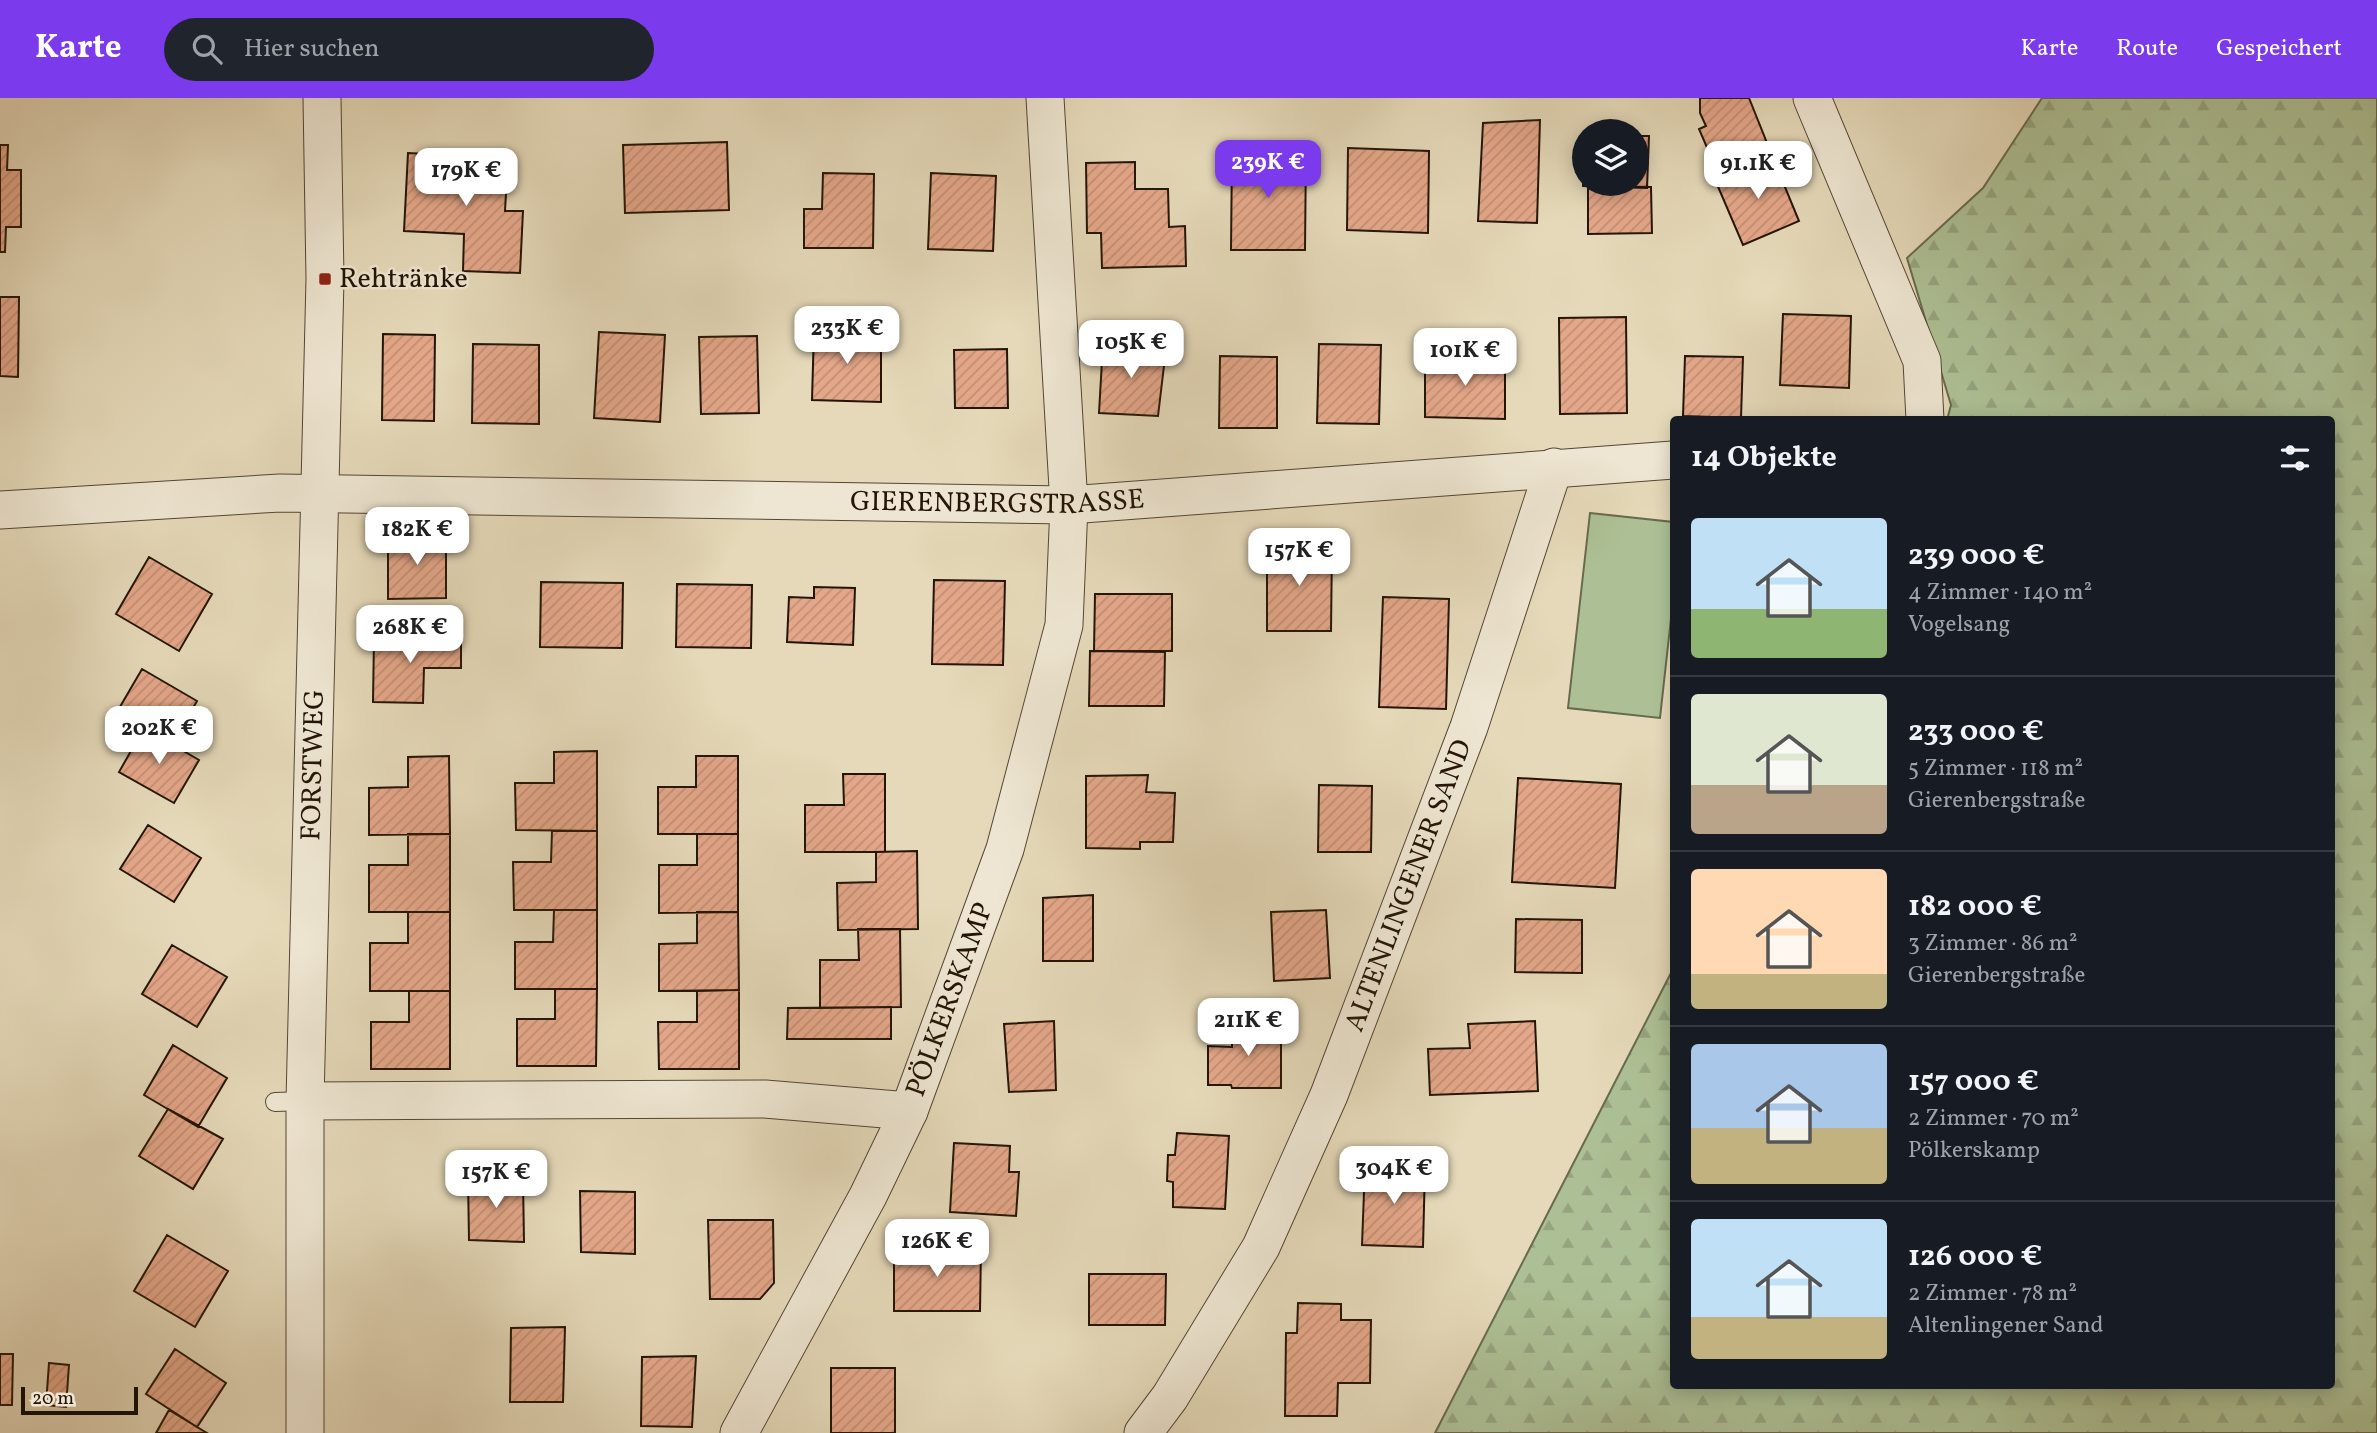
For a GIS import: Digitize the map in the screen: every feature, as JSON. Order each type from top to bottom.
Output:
[{"type":"street","name":"FORSTWEG","points":[[305,1433],[290,1102],[319,495],[325,279],[322,98]]},
{"type":"street","name":"PÖLKERSKAMP","points":[[290,1102],[765,1099],[909,1111],[1009,836],[1063,625],[1069,505],[1045,98]]},
{"type":"street","points":[[1812,98],[1922,360],[1925,416]]},
{"type":"street","name":"GIERENBERGSTRASSE","points":[[319,495],[1069,505],[1670,460]]},
{"type":"street","name":"ALTENLINGENER SAND","points":[[1143,1433],[1170,1397],[1261,1247],[1329,1095],[1469,727],[1554,467]]},
{"type":"street","points":[[0,510],[279,493],[319,495]]},
{"type":"street","points":[[738,1433],[869,1196],[909,1111]]},
{"type":"green space","points":[[2042,98],[2377,98],[2377,1433],[1435,1433],[1670,975],[1670,1389],[2335,1389],[2335,416],[1948,416],[1951,405],[1907,258],[1983,188]]},
{"type":"green space","points":[[1590,513],[1670,522],[1670,627],[1660,718],[1568,708]]},
{"type":"building","points":[[1700,98],[1749,98],[1773,158],[1721,180],[1699,129],[1706,126],[1700,113]]},
{"type":"building","points":[[1540,120],[1537,223],[1478,221],[1483,123]]},
{"type":"building","points":[[727,142],[729,210],[625,213],[623,145]]},
{"type":"building","points":[[0,145],[8,145],[7,170],[21,170],[21,227],[6,227],[5,252],[0,252]]},
{"type":"building","points":[[1348,148],[1429,151],[1428,233],[1347,230]]},
{"type":"building","points":[[1232,149],[1306,150],[1305,250],[1231,250]]},
{"type":"building","points":[[408,153],[508,158],[505,211],[523,211],[520,273],[463,271],[464,234],[404,231]]},
{"type":"building","points":[[1773,158],[1799,221],[1743,245],[1716,182]]},
{"type":"building","points":[[1135,162],[1135,189],[1168,189],[1169,227],[1185,226],[1186,266],[1102,268],[1101,233],[1087,233],[1086,163]]},
{"type":"building","points":[[823,173],[874,174],[873,248],[804,248],[804,209],[822,209]]},
{"type":"building","points":[[931,173],[996,176],[993,251],[928,249]]},
{"type":"building","points":[[1651,187],[1652,233],[1588,234],[1588,196],[1649,196]]},
{"type":"building","points":[[0,297],[19,297],[18,377],[0,376]]},
{"type":"building","points":[[1783,314],[1851,316],[1849,388],[1780,385]]},
{"type":"building","points":[[1626,317],[1627,413],[1560,414],[1559,318]]},
{"type":"building","points":[[814,330],[881,331],[881,402],[812,400]]},
{"type":"building","points":[[599,332],[665,335],[660,422],[594,418]]},
{"type":"building","points":[[383,334],[435,335],[434,421],[382,420]]},
{"type":"building","points":[[757,336],[759,413],[701,414],[699,337]]},
{"type":"building","points":[[1103,343],[1166,349],[1158,416],[1099,413]]},
{"type":"building","points":[[473,344],[539,345],[539,424],[472,423]]},
{"type":"building","points":[[1319,344],[1381,345],[1379,424],[1317,423]]},
{"type":"building","points":[[1007,349],[1008,408],[955,408],[954,350]]},
{"type":"building","points":[[1220,356],[1277,357],[1277,428],[1219,428]]},
{"type":"building","points":[[1685,356],[1743,357],[1741,416],[1683,416]]},
{"type":"building","points":[[1425,357],[1505,357],[1505,419],[1425,417]]},
{"type":"building","points":[[388,535],[446,535],[446,598],[388,599]]},
{"type":"building","points":[[1267,545],[1332,545],[1331,631],[1267,631]]},
{"type":"building","points":[[149,557],[212,594],[179,651],[116,614]]},
{"type":"building","points":[[934,580],[1005,581],[1003,665],[932,664]]},
{"type":"building","points":[[541,582],[623,583],[622,648],[540,647]]},
{"type":"building","points":[[677,584],[752,585],[751,648],[676,647]]},
{"type":"building","points":[[814,587],[855,588],[853,645],[787,642],[789,597],[814,598]]},
{"type":"building","points":[[1095,594],[1172,594],[1172,651],[1094,651]]},
{"type":"building","points":[[1383,597],[1449,599],[1446,709],[1379,707]]},
{"type":"building","points":[[374,637],[461,637],[461,668],[424,668],[423,703],[373,702]]},
{"type":"building","points":[[1090,651],[1165,652],[1164,706],[1089,706]]},
{"type":"building","points":[[142,669],[197,701],[172,744],[117,712]]},
{"type":"building","points":[[144,728],[199,760],[174,803],[119,772]]},
{"type":"building","points":[[597,751],[597,831],[516,830],[515,783],[554,783],[554,752]]},
{"type":"building","points":[[449,756],[450,834],[369,835],[369,788],[408,787],[408,757]]},
{"type":"building","points":[[696,756],[738,756],[738,834],[658,834],[658,787],[696,787]]},
{"type":"building","points":[[843,774],[885,774],[885,852],[805,852],[805,805],[844,805]]},
{"type":"building","points":[[1148,775],[1146,792],[1175,793],[1173,842],[1140,842],[1140,849],[1086,848],[1086,776]]},
{"type":"building","points":[[1518,778],[1621,784],[1615,888],[1512,882]]},
{"type":"building","points":[[1319,785],[1372,786],[1371,852],[1318,852]]},
{"type":"building","points":[[148,825],[201,858],[174,902],[120,869]]},
{"type":"building","points":[[552,831],[597,831],[597,910],[514,910],[513,862],[551,862]]},
{"type":"building","points":[[408,834],[450,834],[450,912],[369,912],[369,865],[408,865]]},
{"type":"building","points":[[697,834],[738,834],[738,912],[659,913],[659,865],[697,865]]},
{"type":"building","points":[[917,851],[918,929],[838,930],[837,883],[876,882],[876,852]]},
{"type":"building","points":[[1093,895],[1093,961],[1043,961],[1043,898]]},
{"type":"building","points":[[554,910],[597,910],[597,989],[515,989],[515,942],[553,942]]},
{"type":"building","points":[[1326,910],[1330,978],[1274,981],[1271,912]]},
{"type":"building","points":[[408,912],[450,912],[450,991],[370,991],[370,943],[408,943]]},
{"type":"building","points":[[697,912],[738,912],[739,990],[659,991],[659,944],[697,943]]},
{"type":"building","points":[[1516,919],[1582,920],[1582,973],[1515,972]]},
{"type":"building","points":[[858,929],[900,929],[901,1007],[820,1008],[820,960],[859,960]]},
{"type":"building","points":[[172,945],[227,977],[197,1027],[142,994]]},
{"type":"building","points":[[555,989],[597,989],[596,1066],[517,1066],[517,1019],[555,1019]]},
{"type":"building","points":[[739,990],[739,1069],[659,1069],[658,1022],[697,1022],[697,991]]},
{"type":"building","points":[[409,991],[450,991],[450,1069],[371,1069],[371,1022],[409,1022]]},
{"type":"building","points":[[891,1007],[891,1039],[787,1039],[788,1008]]},
{"type":"building","points":[[1054,1021],[1056,1090],[1009,1092],[1004,1024]]},
{"type":"building","points":[[1535,1021],[1538,1091],[1430,1095],[1428,1049],[1470,1048],[1468,1024]]},
{"type":"building","points":[[1232,1023],[1281,1023],[1281,1088],[1208,1085],[1208,1046],[1232,1047]]},
{"type":"building","points":[[173,1045],[227,1078],[198,1127],[144,1095]]},
{"type":"building","points":[[168,1109],[223,1139],[193,1189],[139,1156]]},
{"type":"building","points":[[1177,1133],[1229,1136],[1225,1209],[1173,1207],[1173,1182],[1167,1181],[1168,1155],[1175,1155]]},
{"type":"building","points":[[954,1143],[1010,1146],[1009,1172],[1019,1172],[1016,1216],[950,1212]]},
{"type":"building","points":[[1365,1166],[1425,1167],[1423,1247],[1362,1245]]},
{"type":"building","points":[[468,1179],[523,1180],[524,1242],[469,1240]]},
{"type":"building","points":[[580,1191],[635,1192],[635,1254],[581,1252]]},
{"type":"building","points":[[708,1220],[773,1220],[774,1283],[760,1299],[710,1299]]},
{"type":"building","points":[[167,1235],[228,1271],[195,1327],[134,1291]]},
{"type":"building","points":[[894,1247],[981,1248],[980,1311],[894,1311]]},
{"type":"building","points":[[1089,1274],[1166,1274],[1165,1325],[1089,1325]]},
{"type":"building","points":[[1298,1303],[1341,1304],[1341,1320],[1371,1320],[1370,1383],[1338,1383],[1337,1416],[1285,1416],[1286,1333],[1297,1333]]},
{"type":"building","points":[[565,1327],[563,1402],[510,1402],[511,1328]]},
{"type":"building","points":[[175,1349],[226,1383],[197,1427],[146,1394]]},
{"type":"building","points":[[0,1354],[13,1354],[12,1405],[0,1405]]},
{"type":"building","points":[[696,1356],[692,1427],[641,1426],[642,1357]]},
{"type":"building","points":[[49,1363],[69,1365],[66,1407],[46,1405]]},
{"type":"building","points":[[831,1368],[895,1368],[895,1433],[831,1433]]},
{"type":"building","points":[[169,1410],[197,1427],[207,1433],[156,1433]]},
{"type":"place","name":"Rehtränke","points":[[325,279]]}]
